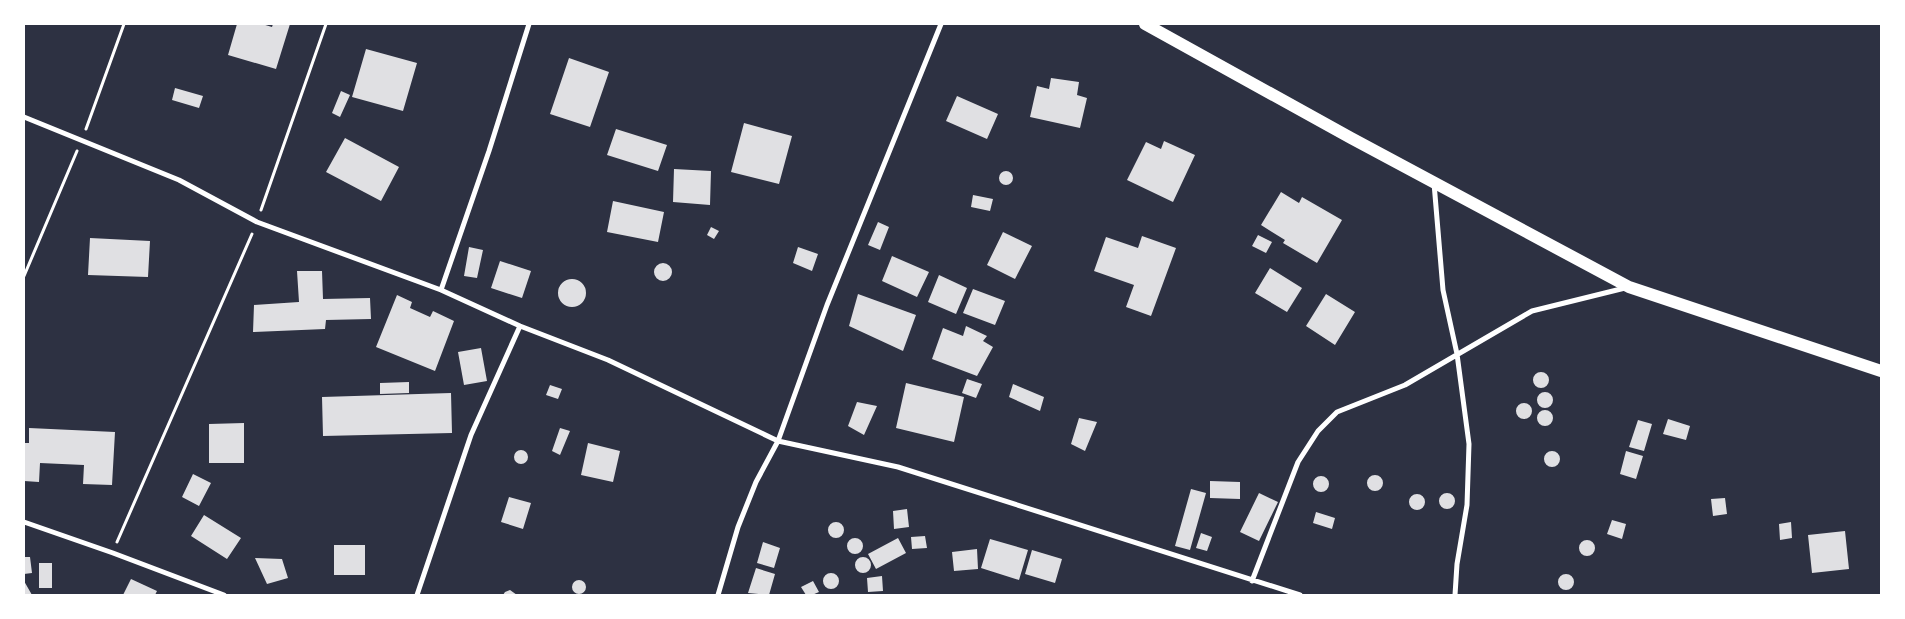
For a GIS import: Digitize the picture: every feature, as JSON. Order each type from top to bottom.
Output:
[{"type":"main road","points":[[1145,24],[1629,287],[1881,371]]},
{"type":"street","points":[[441,290],[489,151],[529,24]]},
{"type":"street","points":[[718,595],[738,527],[756,482],[778,441],[827,304],[940,24]]},
{"type":"street","points":[[24,117],[179,180],[257,222],[441,290],[520,326],[608,360],[778,441],[898,467],[1300,595]]},
{"type":"street","points":[[1434,182],[1444,290],[1457,354],[1470,444],[1470,476],[1457,564],[1455,595]]},
{"type":"street","points":[[1252,581],[1298,462],[1318,431],[1337,412],[1405,385],[1532,312],[1629,287]]},
{"type":"street","points":[[417,595],[470,435],[520,326]]},
{"type":"street","points":[[24,522],[224,595]]},
{"type":"path","points":[[113,553],[257,222],[326,24]]},
{"type":"building","points":[[237,24],[262,24],[272,27],[273,24],[290,24],[276,69],[228,55]]},
{"type":"building","points":[[366,49],[417,63],[403,111],[352,97]]},
{"type":"building","points":[[569,58],[609,72],[590,127],[550,114]]},
{"type":"building","points":[[1051,78],[1079,82],[1077,95],[1087,98],[1080,128],[1030,117],[1037,86],[1049,89]]},
{"type":"building","points":[[175,88],[203,96],[199,108],[172,100]]},
{"type":"building","points":[[341,91],[350,95],[340,117],[332,113]]},
{"type":"building","points":[[957,96],[998,114],[987,139],[946,121]]},
{"type":"building","points":[[744,123],[792,136],[779,184],[731,172]]},
{"type":"building","points":[[616,129],[667,145],[658,171],[607,155]]},
{"type":"building","points":[[345,138],[399,167],[381,201],[326,172]]},
{"type":"building","points":[[1164,141],[1195,155],[1173,202],[1127,180],[1146,142],[1161,149]]},
{"type":"building","points":[[674,169],[711,171],[710,205],[673,202]]},
{"type":"building","points":[[1003,171],[1009,171],[1013,178],[1009,185],[1003,185],[999,181],[999,175]]},
{"type":"building","points":[[1281,192],[1299,203],[1302,197],[1342,220],[1317,263],[1283,243],[1285,240],[1261,225]]},
{"type":"building","points":[[973,195],[993,199],[990,211],[971,207]]},
{"type":"building","points":[[613,201],[664,212],[658,242],[607,232]]},
{"type":"building","points":[[878,222],[889,227],[880,250],[868,245]]},
{"type":"building","points":[[711,227],[719,231],[714,239],[707,235]]},
{"type":"building","points":[[1003,232],[1032,246],[1015,279],[987,265]]},
{"type":"building","points":[[1258,235],[1272,242],[1266,253],[1252,246]]},
{"type":"building","points":[[1142,236],[1176,248],[1151,316],[1126,307],[1134,285],[1094,271],[1106,237],[1138,248]]},
{"type":"building","points":[[90,238],[150,241],[148,277],[88,275]]},
{"type":"building","points":[[469,247],[483,250],[477,278],[464,276]]},
{"type":"building","points":[[798,247],[818,254],[812,271],[793,263]]},
{"type":"building","points":[[892,256],[929,272],[917,297],[882,281]]},
{"type":"building","points":[[500,261],[531,271],[522,298],[491,288]]},
{"type":"building","points":[[659,263],[667,263],[672,268],[670,279],[659,281],[654,276],[654,268]]},
{"type":"building","points":[[1270,268],[1302,288],[1287,312],[1255,293]]},
{"type":"building","points":[[297,271],[322,271],[323,299],[370,298],[371,319],[326,320],[325,329],[253,332],[254,305],[299,302]]},
{"type":"building","points":[[939,275],[967,288],[956,314],[928,302]]},
{"type":"building","points":[[572,279],[582,283],[586,293],[582,303],[572,307],[562,303],[558,293],[562,283]]},
{"type":"building","points":[[973,289],[1005,301],[995,325],[963,313]]},
{"type":"building","points":[[858,294],[916,315],[903,351],[849,326]]},
{"type":"building","points":[[1326,294],[1355,312],[1335,345],[1306,326]]},
{"type":"building","points":[[397,295],[412,302],[410,308],[430,317],[433,311],[454,321],[435,371],[376,347]]},
{"type":"building","points":[[966,326],[987,336],[983,341],[993,347],[977,376],[932,359],[943,328],[963,336]]},
{"type":"building","points":[[481,348],[487,381],[464,385],[458,352]]},
{"type":"building","points":[[1541,372],[1549,380],[1541,388],[1533,380]]},
{"type":"building","points":[[967,379],[982,384],[976,398],[962,393]]},
{"type":"building","points":[[409,382],[409,393],[380,394],[380,383]]},
{"type":"building","points":[[906,383],[964,397],[954,442],[896,428]]},
{"type":"building","points":[[1013,384],[1044,397],[1040,411],[1009,397]]},
{"type":"building","points":[[550,385],[562,389],[558,399],[546,395]]},
{"type":"building","points":[[1545,392],[1553,400],[1545,408],[1537,400]]},
{"type":"building","points":[[451,393],[452,433],[323,436],[322,397]]},
{"type":"building","points":[[857,402],[877,406],[864,435],[848,426]]},
{"type":"building","points":[[1524,403],[1532,411],[1524,419],[1516,411]]},
{"type":"building","points":[[1545,410],[1553,418],[1545,426],[1537,418]]},
{"type":"building","points":[[1079,418],[1097,422],[1085,451],[1071,444]]},
{"type":"building","points":[[1668,419],[1690,426],[1686,440],[1663,434]]},
{"type":"building","points":[[1638,420],[1652,424],[1644,451],[1629,447]]},
{"type":"building","points":[[244,423],[244,463],[209,463],[209,424]]},
{"type":"building","points":[[29,428],[115,432],[112,485],[83,484],[84,465],[40,463],[39,482],[24,481],[24,443],[29,443]]},
{"type":"building","points":[[560,428],[570,431],[560,455],[552,451]]},
{"type":"building","points":[[588,443],[620,451],[613,482],[581,475]]},
{"type":"building","points":[[521,450],[526,452],[528,457],[526,462],[521,464],[516,462],[514,457],[516,452]]},
{"type":"building","points":[[1552,451],[1560,459],[1552,467],[1544,459]]},
{"type":"building","points":[[1626,451],[1643,456],[1636,479],[1620,474]]},
{"type":"building","points":[[193,474],[211,483],[199,506],[182,497]]},
{"type":"building","points":[[1375,475],[1383,483],[1375,491],[1367,483]]},
{"type":"building","points":[[1321,476],[1329,484],[1321,492],[1313,484]]},
{"type":"building","points":[[1210,481],[1240,482],[1240,499],[1210,498]]},
{"type":"building","points":[[1191,489],[1206,493],[1190,550],[1175,546]]},
{"type":"building","points":[[1259,493],[1278,502],[1259,541],[1240,532]]},
{"type":"building","points":[[1447,493],[1455,501],[1447,509],[1439,501]]},
{"type":"building","points":[[1417,494],[1425,502],[1417,510],[1409,502]]},
{"type":"building","points":[[509,497],[531,503],[523,529],[501,522]]},
{"type":"building","points":[[1725,498],[1727,514],[1713,516],[1711,499]]},
{"type":"building","points":[[907,509],[909,527],[894,529],[893,511]]},
{"type":"building","points":[[1316,512],[1335,518],[1332,529],[1313,523]]},
{"type":"building","points":[[204,515],[241,538],[227,559],[191,536]]},
{"type":"building","points":[[1612,520],[1626,524],[1622,539],[1607,534]]},
{"type":"building","points":[[836,522],[844,530],[836,538],[828,530]]},
{"type":"building","points":[[1791,522],[1792,538],[1780,540],[1779,524]]},
{"type":"building","points":[[1845,531],[1849,569],[1812,573],[1808,535]]},
{"type":"building","points":[[1201,533],[1212,537],[1207,551],[1196,548]]},
{"type":"building","points":[[925,536],[927,548],[912,549],[911,537]]},
{"type":"building","points":[[855,538],[863,546],[855,554],[847,546]]},
{"type":"building","points":[[898,538],[906,553],[876,569],[868,554]]},
{"type":"building","points":[[990,539],[1028,550],[1019,580],[981,568]]},
{"type":"building","points":[[1587,540],[1595,548],[1587,556],[1579,548]]},
{"type":"building","points":[[763,542],[780,548],[774,568],[757,563]]},
{"type":"building","points":[[334,545],[365,545],[365,575],[334,575]]},
{"type":"building","points":[[977,549],[978,569],[954,571],[952,552]]},
{"type":"building","points":[[1032,550],[1062,559],[1055,583],[1025,574]]},
{"type":"building","points":[[24,557],[30,557],[32,573],[24,574]]},
{"type":"building","points":[[863,557],[871,565],[863,573],[855,565]]},
{"type":"building","points":[[255,558],[282,559],[288,578],[267,584]]},
{"type":"building","points":[[39,563],[52,563],[52,588],[39,588]]},
{"type":"building","points":[[756,568],[775,574],[769,595],[748,593]]},
{"type":"building","points":[[831,573],[839,581],[831,589],[823,581]]},
{"type":"building","points":[[1566,574],[1574,582],[1566,590],[1558,582]]},
{"type":"building","points":[[882,576],[883,591],[868,592],[867,578]]},
{"type":"building","points":[[131,579],[157,591],[155,595],[123,595]]},
{"type":"building","points":[[579,580],[584,582],[586,587],[584,592],[579,594],[574,592],[572,587],[574,582]]},
{"type":"building","points":[[24,581],[32,595],[24,595]]},
{"type":"building","points":[[813,581],[819,592],[806,595],[801,587]]},
{"type":"building","points":[[510,590],[517,595],[503,595],[505,592]]}]
